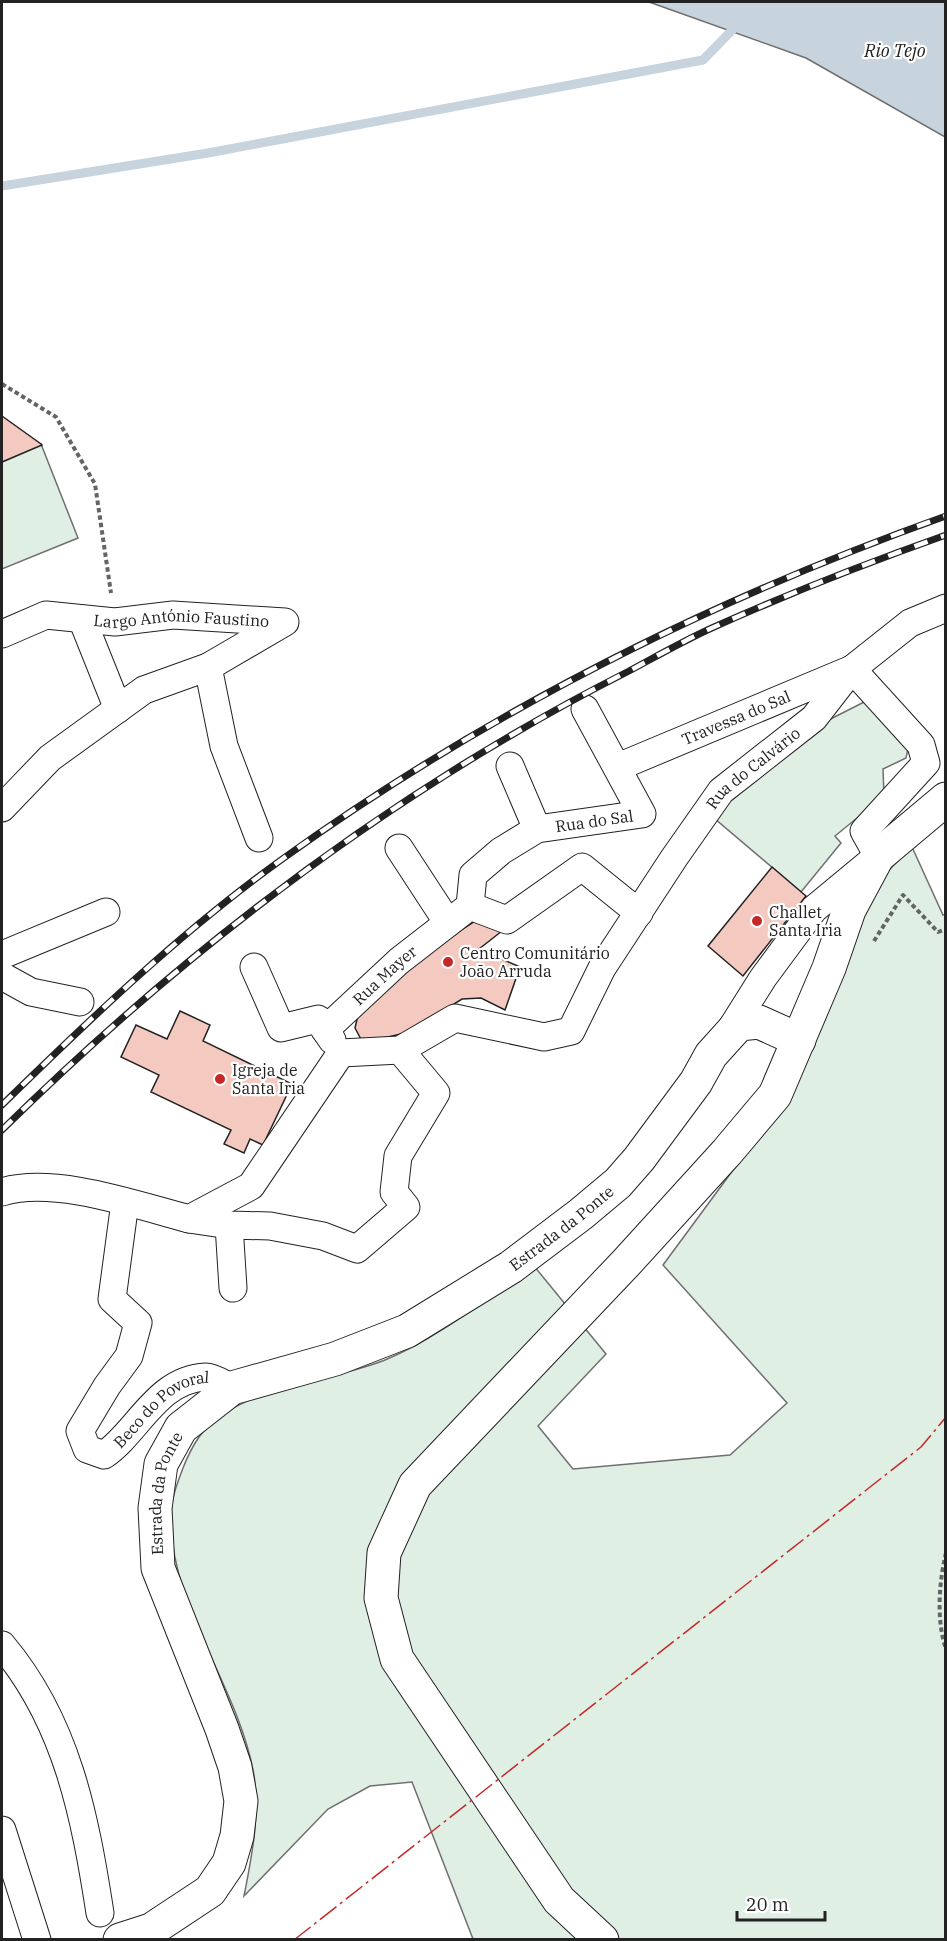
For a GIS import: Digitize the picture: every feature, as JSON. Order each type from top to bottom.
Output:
[{"type":"main road","points":[[602,1940],[559,1900],[397,1659],[381,1598],[384,1553],[414,1485],[626,1264],[775,1095],[829,968],[849,910],[878,856],[945,799]]},
{"type":"main road","points":[[729,1032],[739,1024],[759,1022],[799,1040]]},
{"type":"main road","name":"Estrada da Ponte","points":[[120,1940],[151,1930],[210,1891],[229,1863],[237,1836],[241,1801],[235,1767],[158,1568],[155,1508],[161,1464],[181,1428],[232,1388],[335,1359],[407,1331],[511,1267],[581,1214],[618,1182],[639,1159],[696,1082],[729,1032]]},
{"type":"street","name":"Rua do Calvário","points":[[400,1050],[455,1018],[544,1037],[571,1031],[602,968],[721,791],[814,718],[852,669],[910,623],[945,608]]},
{"type":"street","points":[[2,634],[46,615],[82,619]]},
{"type":"street","name":"Largo António Faustino","points":[[172,615],[285,622],[208,667],[144,690],[118,709],[82,619],[115,622],[172,615]]},
{"type":"street","points":[[208,667],[224,746],[259,838]]},
{"type":"street","name":"Travessa do Sal","points":[[618,767],[852,669]]},
{"type":"street","points":[[729,1032],[763,978],[814,909],[878,856],[864,831],[926,763],[921,745],[852,669]]},
{"type":"street","points":[[2,808],[50,758],[118,709]]},
{"type":"street","name":"Rua do Sal","points":[[470,906],[473,875],[501,851],[537,829],[642,813],[585,709]]},
{"type":"street","points":[[510,766],[537,829]]},
{"type":"street","points":[[399,848],[448,923]]},
{"type":"street","points":[[470,906],[507,920],[582,867],[639,913]]},
{"type":"street","name":"Rua Mayer","points":[[325,1030],[399,961],[470,906]]},
{"type":"street","points":[[2,955],[106,912]]},
{"type":"street","points":[[254,967],[281,1028],[318,1020],[341,1053]]},
{"type":"street","points":[[2,976],[31,992],[80,1002]]},
{"type":"street","points":[[2,1192],[19,1186],[93,1194],[189,1219],[228,1225],[281,1228],[323,1236],[357,1249],[406,1208],[394,1192],[398,1156],[436,1093],[400,1050],[341,1053]]},
{"type":"street","points":[[189,1219],[251,1186],[341,1053]]},
{"type":"street","name":"Beco do Povoral","points":[[125,1202],[112,1299],[138,1323],[129,1356],[107,1386],[80,1431],[87,1449],[104,1455],[166,1392],[188,1381],[208,1377],[232,1388]]},
{"type":"street","points":[[228,1225],[233,1288]]},
{"type":"street","points":[[2,1645],[16,1662],[51,1723],[75,1782],[89,1838],[100,1913]]},
{"type":"street","points":[[2,1830],[37,1940]]},
{"type":"path","points":[[2,384],[56,417],[94,484],[115,622]]},
{"type":"path","points":[[871,948],[903,895],[938,932],[945,929]]},
{"type":"path","points":[[945,1552],[940,1576],[941,1636],[945,1649]]},
{"type":"green space","points":[[41,444],[78,538],[2,569],[2,461]]},
{"type":"green space","points":[[870,699],[908,749],[906,758],[883,769],[884,796],[835,836],[841,843],[801,892],[714,818],[724,802],[805,732]]},
{"type":"green space","points":[[912,847],[943,915],[946,914],[945,1939],[473,1939],[412,1782],[370,1786],[328,1809],[244,1896],[256,1817],[253,1770],[245,1738],[233,1707],[192,1613],[173,1549],[171,1510],[173,1498],[186,1461],[197,1440],[219,1417],[258,1396],[364,1367],[385,1360],[424,1341],[534,1266],[606,1354],[538,1426],[573,1469],[730,1455],[787,1403],[663,1265],[736,1166],[871,888]]},
{"type":"water","name":"Rio Tejo","points":[[649,2],[945,2],[945,137],[806,58]]},
{"type":"building","points":[[2,416],[41,444],[42,445],[2,462]]},
{"type":"building","name":"Challet Santa Iria","points":[[772,867],[806,896],[743,976],[708,946]]},
{"type":"building","points":[[486,914],[502,931],[479,949],[520,967],[505,1010],[481,998],[462,999],[409,1032],[363,1043],[355,1028],[359,1011],[436,946]]},
{"type":"building","name":"Igreja de Santa Iria","points":[[180,1011],[210,1025],[203,1041],[292,1084],[263,1145],[250,1139],[244,1153],[224,1144],[231,1130],[151,1092],[159,1075],[121,1057],[136,1025],[167,1039]]},
{"type":"waterway","points":[[2,186],[208,153],[703,60],[740,22]]},
{"type":"railway","points":[[2,1105],[172,946],[244,888],[358,807],[437,756],[518,709],[685,623],[858,549],[946,516]]},
{"type":"railway","points":[[2,1130],[145,998],[220,936],[298,876],[377,820],[459,767],[543,717],[703,632],[771,602],[946,535]]},
{"type":"power","points":[[294,1940],[921,1447],[946,1417]]},
{"type":"place","name":"Challet Santa Iria","points":[[757,921]]},
{"type":"place","name":"Centro Comunitário João Arruda","points":[[448,962]]},
{"type":"place","name":"Igreja de Santa Iria","points":[[220,1079]]}]
